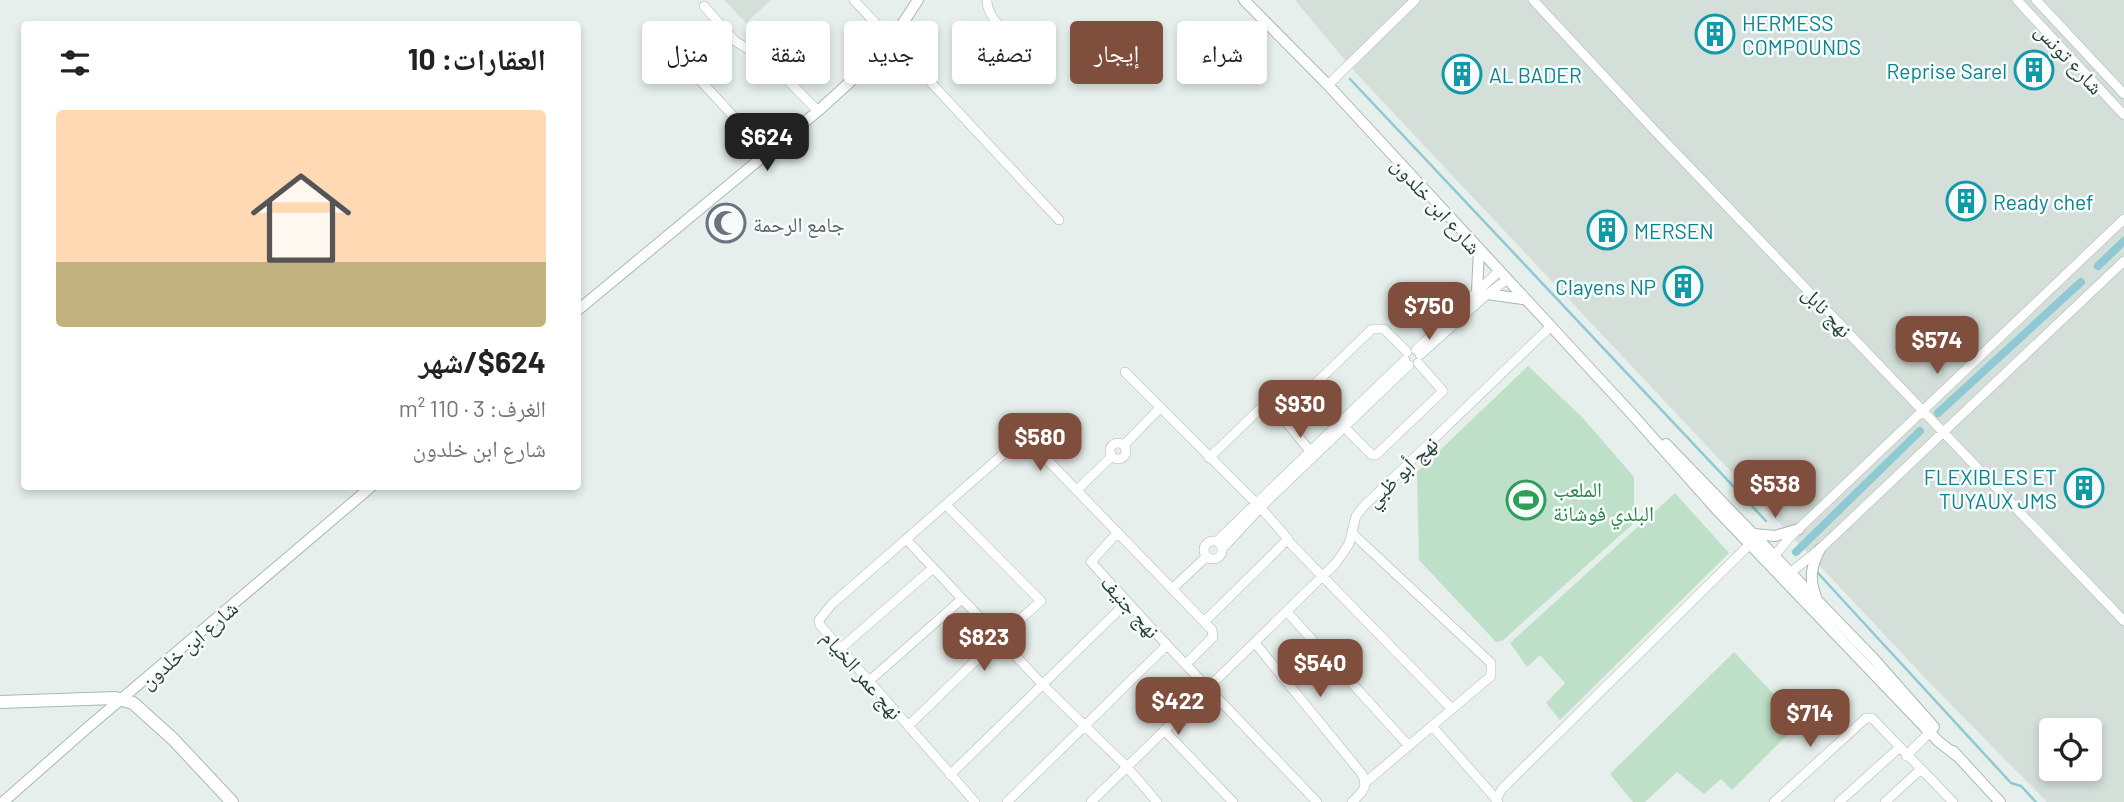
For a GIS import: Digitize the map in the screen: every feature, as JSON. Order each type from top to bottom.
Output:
[{"type":"main road","points":[[0,702],[123,699],[133,703],[151,717],[232,802]]},
{"type":"street","points":[[854,0],[863,5],[875,21]]},
{"type":"street","points":[[904,21],[918,0]]},
{"type":"street","points":[[987,0],[987,7],[996,21]]},
{"type":"street","name":"شارع ابن خلدون","points":[[1244,0],[1328,85],[1549,327],[1786,576]]},
{"type":"street","points":[[1328,85],[1415,0]]},
{"type":"street","name":"نهج نابل","points":[[1533,0],[1654,131],[1719,195],[2124,621]]},
{"type":"street","name":"شارع تونس","points":[[2017,0],[2124,115]]},
{"type":"street","name":"شارع تونس","points":[[2036,0],[2124,94]]},
{"type":"street","points":[[704,6],[735,41],[771,63],[818,111]]},
{"type":"street","points":[[704,84],[767,153]]},
{"type":"street","points":[[581,308],[847,84]]},
{"type":"street","points":[[932,84],[1059,220]]},
{"type":"street","points":[[1770,561],[1799,529],[2124,219]]},
{"type":"street","points":[[1479,250],[1482,293]]},
{"type":"street","points":[[1786,576],[1820,549],[2124,261]]},
{"type":"street","points":[[1258,505],[1412,357],[1502,276]]},
{"type":"street","points":[[1482,293],[1524,299]]},
{"type":"street","name":"نهج أبو ظبي","points":[[1091,802],[1323,576],[1346,552],[1356,516],[1363,507],[1549,327]]},
{"type":"street","points":[[1283,416],[1372,329],[1384,329],[1443,391],[1376,455],[1372,456],[1342,425]]},
{"type":"street","points":[[1125,372],[1258,505],[1288,541],[1452,709]]},
{"type":"street","points":[[1209,458],[1264,405],[1283,416],[1310,451]]},
{"type":"street","points":[[1159,408],[1124,445],[1126,451],[1123,457],[1118,459],[1112,456],[1077,490],[1214,635],[1186,664]]},
{"type":"street","points":[[1219,545],[1210,541],[1205,545],[1203,551],[1206,557],[1218,557],[1219,545],[1310,451],[1342,425]]},
{"type":"street","name":"نهج عمر الخيام","points":[[975,802],[820,625],[821,615],[1024,436],[1077,490]]},
{"type":"street","name":"شارع ابن خلدون","points":[[3,802],[367,490]]},
{"type":"street","points":[[908,726],[1041,601],[946,505]]},
{"type":"street","points":[[1432,726],[1497,801],[1502,789],[1751,539],[1799,529]]},
{"type":"street","name":"نهج جنيف","points":[[1118,532],[1091,562],[1317,802]]},
{"type":"street","points":[[1352,533],[1491,663],[1491,676],[1409,746],[1364,778]]},
{"type":"street","points":[[906,540],[1043,685],[1127,767],[1157,802]]},
{"type":"street","points":[[1204,622],[1288,541]]},
{"type":"street","points":[[1817,600],[1812,588],[1811,569],[1820,549]]},
{"type":"street","points":[[1172,589],[1206,557]]},
{"type":"street","points":[[841,649],[933,568]]},
{"type":"street","points":[[1786,576],[1817,600],[1898,686],[1932,730]]},
{"type":"street","points":[[1786,576],[2000,802]]},
{"type":"street","points":[[868,682],[962,598]]},
{"type":"street","points":[[950,775],[1127,602]]},
{"type":"street","points":[[1287,612],[1409,746]]},
{"type":"street","points":[[1255,643],[1364,778],[1365,788],[1352,802]]},
{"type":"street","points":[[1007,802],[1167,645]]},
{"type":"street","points":[[1774,802],[1866,718],[1872,718],[1950,801]]},
{"type":"street","points":[[1164,730],[1233,802]]},
{"type":"street","points":[[1906,756],[1932,730]]},
{"type":"street","points":[[1839,802],[1899,748]]},
{"type":"street","points":[[1885,802],[1920,770]]},
{"type":"shaded area","points":[[724,0],[771,0],[746,21]]},
{"type":"shaded area","points":[[1295,0],[2124,0],[2124,802],[2047,802],[1928,681],[1354,71]]},
{"type":"green space","name":"الملعب البلدي فوشانة","points":[[1528,366],[1581,416],[1634,477],[1634,523],[1502,641],[1496,642],[1419,560],[1417,472]]},
{"type":"green space","points":[[1675,493],[1729,553],[1560,720],[1546,703],[1565,683],[1540,655],[1527,667],[1510,643]]},
{"type":"green space","points":[[1734,652],[1800,722],[1732,790],[1721,779],[1704,794],[1677,772],[1645,802],[1633,802],[1610,774]]},
{"type":"waterway","points":[[1350,79],[1766,521]]},
{"type":"waterway","points":[[2098,266],[2124,241]]},
{"type":"waterway","points":[[1938,413],[2081,282]]},
{"type":"waterway","points":[[1796,552],[1920,431]]},
{"type":"waterway","points":[[1817,572],[2011,783],[2021,786],[2036,802]]},
{"type":"place","name":"HERMESS COMPOUNDS","points":[[1715,34]]},
{"type":"place","name":"Reprise Sarel","points":[[2034,70]]},
{"type":"place","name":"AL BADER","points":[[1462,74]]},
{"type":"place","name":"Ready chef","points":[[1966,201]]},
{"type":"place","name":"جامع الرحمة","points":[[726,223]]},
{"type":"place","name":"MERSEN","points":[[1607,230]]},
{"type":"place","name":"Clayens NP","points":[[1683,286]]},
{"type":"place","name":"FLEXIBLES ET TUYAUX JMS","points":[[2084,488]]},
{"type":"place","name":"الملعب البلدي فوشانة","points":[[1526,500]]}]
